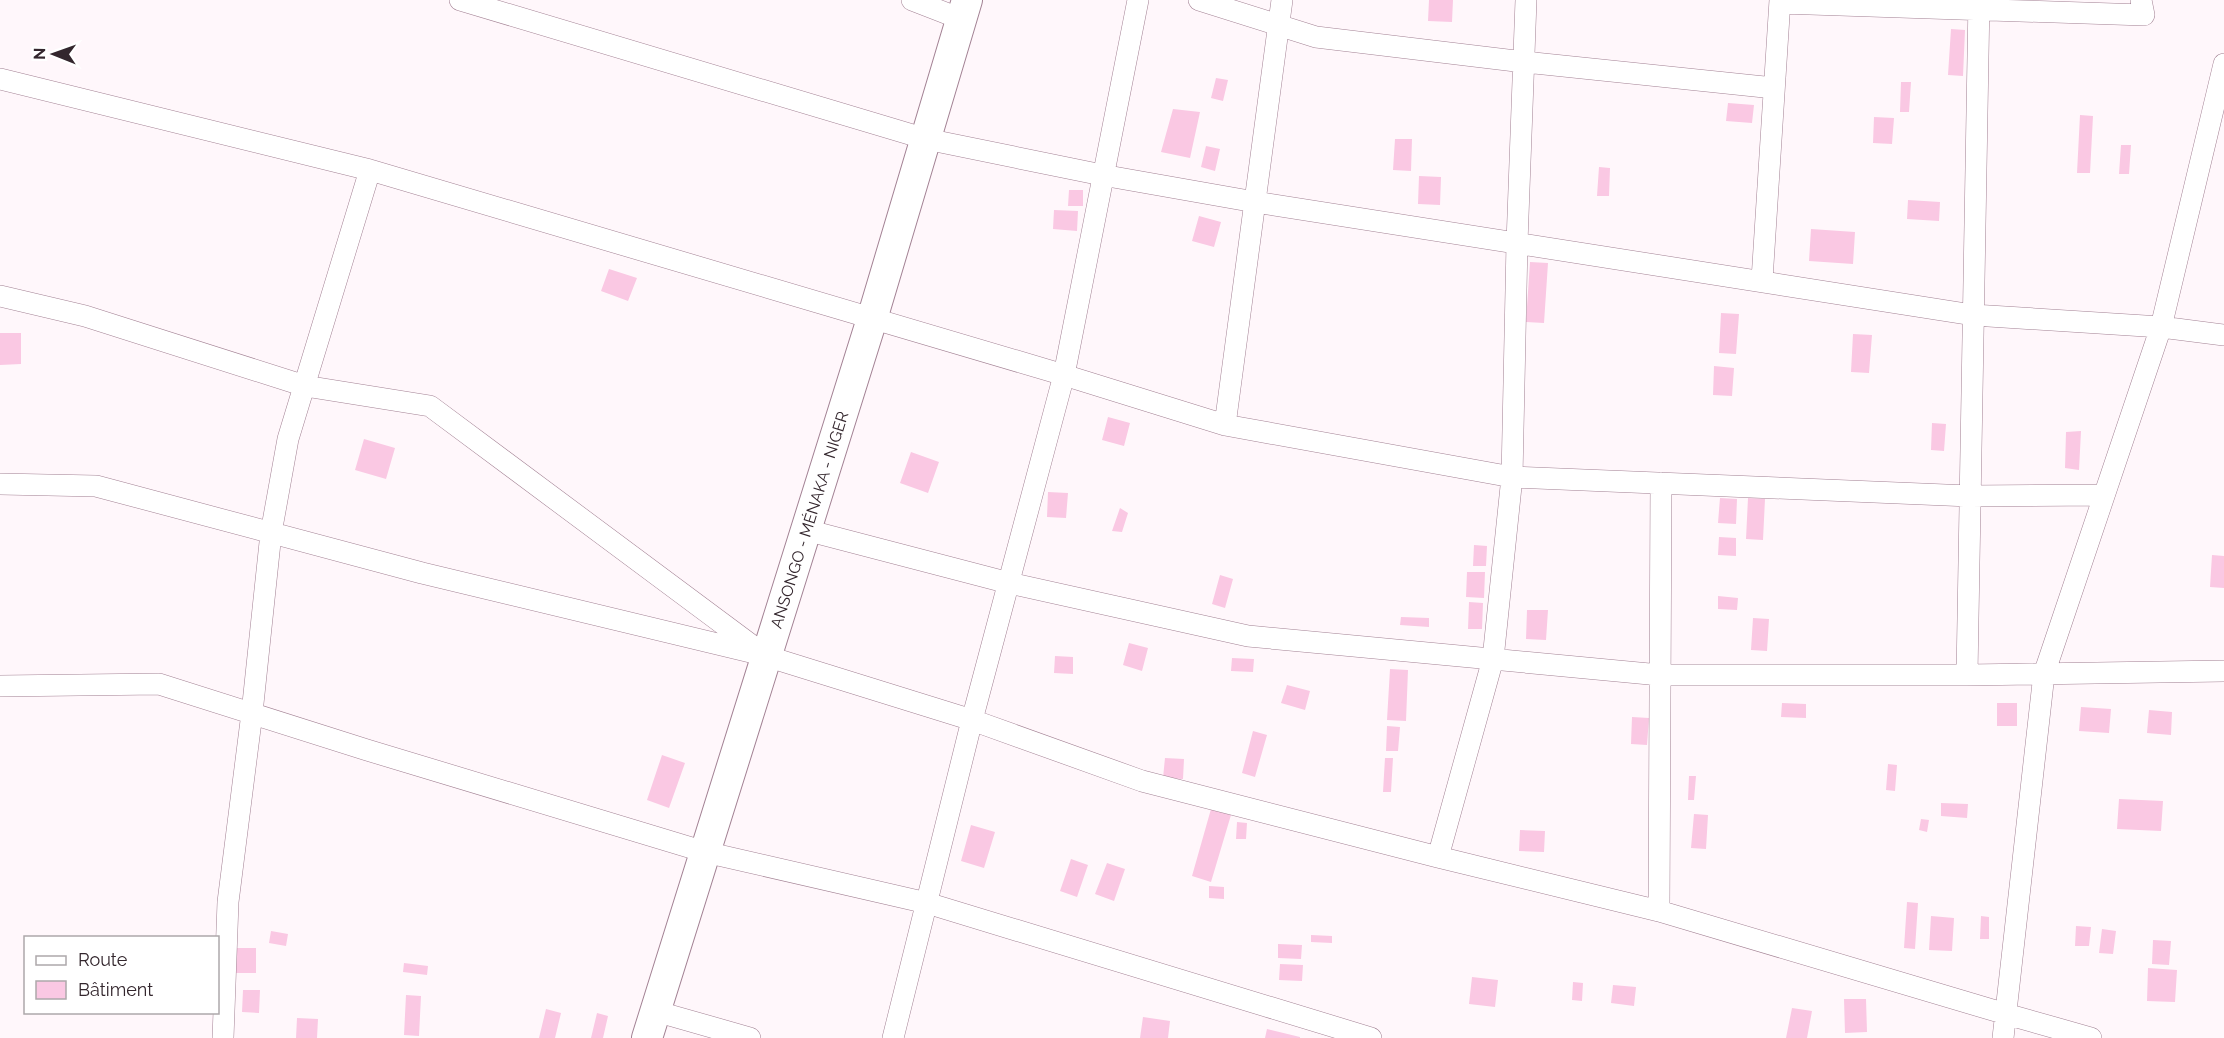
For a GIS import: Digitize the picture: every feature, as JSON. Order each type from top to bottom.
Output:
[{"type":"main road","name":"ANSONGO - MÉNAKA - NIGER","points":[[651,1025],[873,319],[964,9]]},
{"type":"street","points":[[460,0],[926,139],[1102,175],[1255,202],[1973,315],[2161,327],[2224,335]]},
{"type":"street","points":[[912,0],[964,9]]},
{"type":"street","points":[[893,1038],[972,720],[1064,375],[1138,0]]},
{"type":"street","points":[[1199,0],[1316,37],[1524,62],[1774,88]]},
{"type":"street","points":[[1225,425],[1282,0]]},
{"type":"street","points":[[1438,857],[1493,659],[1512,477],[1517,243],[1526,0]]},
{"type":"street","points":[[1762,280],[1780,2],[1978,5],[2144,15],[2141,0]]},
{"type":"street","points":[[1967,675],[1978,5]]},
{"type":"street","points":[[2003,1038],[2044,674],[2161,327],[2224,64]]},
{"type":"street","points":[[0,80],[370,170],[1064,375],[1225,425],[1512,477],[1970,496],[2104,495]]},
{"type":"street","points":[[223,1038],[228,902],[252,713],[271,533],[288,439],[370,170]]},
{"type":"street","points":[[0,296],[84,316],[306,386],[430,406],[766,656]]},
{"type":"street","points":[[1659,910],[1661,483]]},
{"type":"street","points":[[0,484],[96,486],[423,573],[766,656],[972,720],[1142,781],[1438,857],[1659,910],[2091,1038]]},
{"type":"street","points":[[806,530],[1009,583],[1248,636],[1660,675],[1967,675],[2224,671]]},
{"type":"street","points":[[0,686],[159,684],[705,852],[927,903],[1371,1038]]},
{"type":"street","points":[[651,1025],[750,1038]]},
{"type":"building","points":[[1429,0],[1453,0],[1452,22],[1428,21]]},
{"type":"building","points":[[1951,29],[1965,30],[1963,76],[1948,75]]},
{"type":"building","points":[[1216,78],[1228,80],[1223,101],[1211,98]]},
{"type":"building","points":[[1901,82],[1911,82],[1909,112],[1900,112]]},
{"type":"building","points":[[1728,103],[1754,105],[1752,123],[1726,121]]},
{"type":"building","points":[[1173,109],[1200,112],[1190,158],[1161,152]]},
{"type":"building","points":[[2080,115],[2093,116],[2090,173],[2077,173]]},
{"type":"building","points":[[1874,117],[1894,118],[1892,144],[1873,143]]},
{"type":"building","points":[[1395,139],[1412,139],[1411,171],[1393,170]]},
{"type":"building","points":[[2121,145],[2131,145],[2129,174],[2119,174]]},
{"type":"building","points":[[1206,146],[1220,149],[1215,171],[1201,167]]},
{"type":"building","points":[[1599,167],[1610,168],[1609,196],[1597,196]]},
{"type":"building","points":[[1419,176],[1441,177],[1440,205],[1418,204]]},
{"type":"building","points":[[1069,190],[1083,190],[1083,206],[1068,206]]},
{"type":"building","points":[[1908,200],[1940,202],[1939,221],[1907,219]]},
{"type":"building","points":[[1054,210],[1078,211],[1077,231],[1053,229]]},
{"type":"building","points":[[1199,216],[1221,222],[1214,247],[1192,241]]},
{"type":"building","points":[[1811,229],[1855,232],[1853,264],[1809,261]]},
{"type":"building","points":[[1530,262],[1548,263],[1544,323],[1526,322]]},
{"type":"building","points":[[609,269],[637,278],[628,301],[601,291]]},
{"type":"building","points":[[1721,313],[1739,314],[1736,354],[1719,353]]},
{"type":"building","points":[[0,333],[21,333],[21,364],[0,365]]},
{"type":"building","points":[[1853,334],[1872,335],[1869,373],[1851,372]]},
{"type":"building","points":[[1714,366],[1734,368],[1732,396],[1713,395]]},
{"type":"building","points":[[1108,417],[1130,423],[1124,446],[1102,440]]},
{"type":"building","points":[[1932,423],[1946,424],[1944,451],[1931,450]]},
{"type":"building","points":[[2081,431],[2079,470],[2065,468],[2066,432]]},
{"type":"building","points":[[364,439],[395,448],[386,479],[355,470]]},
{"type":"building","points":[[911,452],[939,462],[928,493],[900,483]]},
{"type":"building","points":[[1048,492],[1068,493],[1066,518],[1047,517]]},
{"type":"building","points":[[1720,498],[1737,499],[1736,524],[1718,523]]},
{"type":"building","points":[[1748,498],[1765,499],[1763,540],[1746,539]]},
{"type":"building","points":[[1120,508],[1128,513],[1122,532],[1112,531]]},
{"type":"building","points":[[1719,537],[1736,538],[1736,556],[1718,555]]},
{"type":"building","points":[[1474,545],[1487,546],[1486,566],[1473,566]]},
{"type":"building","points":[[2212,555],[2224,556],[2224,588],[2210,587]]},
{"type":"building","points":[[1467,572],[1485,572],[1484,598],[1466,597]]},
{"type":"building","points":[[1220,575],[1233,579],[1225,608],[1212,604]]},
{"type":"building","points":[[1718,596],[1738,598],[1737,610],[1718,609]]},
{"type":"building","points":[[1469,602],[1483,603],[1482,629],[1468,629]]},
{"type":"building","points":[[1527,610],[1548,610],[1546,640],[1526,639]]},
{"type":"building","points":[[1401,617],[1429,618],[1429,627],[1400,625]]},
{"type":"building","points":[[1753,618],[1769,619],[1767,651],[1751,650]]},
{"type":"building","points":[[1129,643],[1148,648],[1142,671],[1123,665]]},
{"type":"building","points":[[1055,656],[1073,657],[1073,674],[1054,673]]},
{"type":"building","points":[[1232,658],[1254,659],[1253,672],[1231,671]]},
{"type":"building","points":[[1390,669],[1408,670],[1406,721],[1387,720]]},
{"type":"building","points":[[1287,685],[1310,691],[1305,710],[1281,703]]},
{"type":"building","points":[[1782,703],[1806,704],[1806,718],[1781,717]]},
{"type":"building","points":[[1997,703],[2017,703],[2017,726],[1997,726]]},
{"type":"building","points":[[2081,707],[2111,709],[2109,733],[2079,731]]},
{"type":"building","points":[[2149,710],[2172,712],[2171,735],[2147,733]]},
{"type":"building","points":[[1632,717],[1649,718],[1647,745],[1631,744]]},
{"type":"building","points":[[1387,726],[1400,727],[1398,751],[1386,751]]},
{"type":"building","points":[[1253,731],[1267,735],[1255,777],[1242,773]]},
{"type":"building","points":[[662,755],[685,763],[669,808],[647,800]]},
{"type":"building","points":[[1165,758],[1184,759],[1183,779],[1163,778]]},
{"type":"building","points":[[1385,758],[1393,758],[1391,792],[1383,792]]},
{"type":"building","points":[[1888,764],[1897,765],[1895,791],[1886,790]]},
{"type":"building","points":[[1689,776],[1696,776],[1694,800],[1688,800]]},
{"type":"building","points":[[2119,799],[2163,801],[2161,831],[2117,829]]},
{"type":"building","points":[[1941,803],[1968,804],[1967,818],[1941,816]]},
{"type":"building","points":[[1211,809],[1231,815],[1211,882],[1192,876]]},
{"type":"building","points":[[1694,814],[1708,815],[1706,849],[1691,848]]},
{"type":"building","points":[[1921,819],[1929,820],[1927,832],[1919,830]]},
{"type":"building","points":[[1237,822],[1247,823],[1246,839],[1236,839]]},
{"type":"building","points":[[971,825],[995,832],[984,868],[961,861]]},
{"type":"building","points":[[1520,830],[1545,831],[1544,852],[1519,851]]},
{"type":"building","points":[[1071,859],[1088,865],[1077,897],[1060,891]]},
{"type":"building","points":[[1107,863],[1125,869],[1114,901],[1095,894]]},
{"type":"building","points":[[1209,886],[1224,887],[1224,899],[1209,898]]},
{"type":"building","points":[[1907,902],[1918,903],[1915,949],[1904,948]]},
{"type":"building","points":[[1931,916],[1954,918],[1952,951],[1929,950]]},
{"type":"building","points":[[1981,916],[1989,917],[1989,939],[1980,939]]},
{"type":"building","points":[[2076,926],[2091,927],[2089,946],[2075,946]]},
{"type":"building","points":[[2102,929],[2116,931],[2113,954],[2099,953]]},
{"type":"building","points":[[271,931],[288,934],[286,946],[269,943]]},
{"type":"building","points":[[1311,935],[1332,936],[1332,943],[1311,942]]},
{"type":"building","points":[[2153,940],[2171,941],[2169,965],[2152,964]]},
{"type":"building","points":[[1278,944],[1302,945],[1301,959],[1278,958]]},
{"type":"building","points":[[235,948],[256,948],[256,973],[236,973]]},
{"type":"building","points":[[404,963],[428,966],[427,975],[403,972]]},
{"type":"building","points":[[1280,964],[1303,965],[1302,981],[1279,980]]},
{"type":"building","points":[[2148,968],[2177,970],[2175,1002],[2147,1001]]},
{"type":"building","points":[[1472,977],[1498,980],[1495,1007],[1469,1004]]},
{"type":"building","points":[[1573,982],[1583,983],[1582,1001],[1572,1000]]},
{"type":"building","points":[[1613,985],[1636,987],[1634,1006],[1611,1003]]},
{"type":"building","points":[[243,990],[260,990],[259,1013],[242,1012]]},
{"type":"building","points":[[406,995],[421,996],[419,1036],[404,1035]]},
{"type":"building","points":[[1844,999],[1866,999],[1867,1032],[1845,1033]]},
{"type":"building","points":[[1792,1008],[1812,1011],[1807,1038],[1786,1038]]},
{"type":"building","points":[[546,1009],[561,1013],[555,1038],[539,1038]]},
{"type":"building","points":[[597,1013],[608,1016],[603,1038],[591,1038]]},
{"type":"building","points":[[1143,1017],[1170,1021],[1168,1038],[1140,1038]]},
{"type":"building","points":[[297,1018],[318,1019],[317,1038],[296,1038]]},
{"type":"building","points":[[1267,1029],[1300,1037],[1300,1038],[1265,1038]]}]
